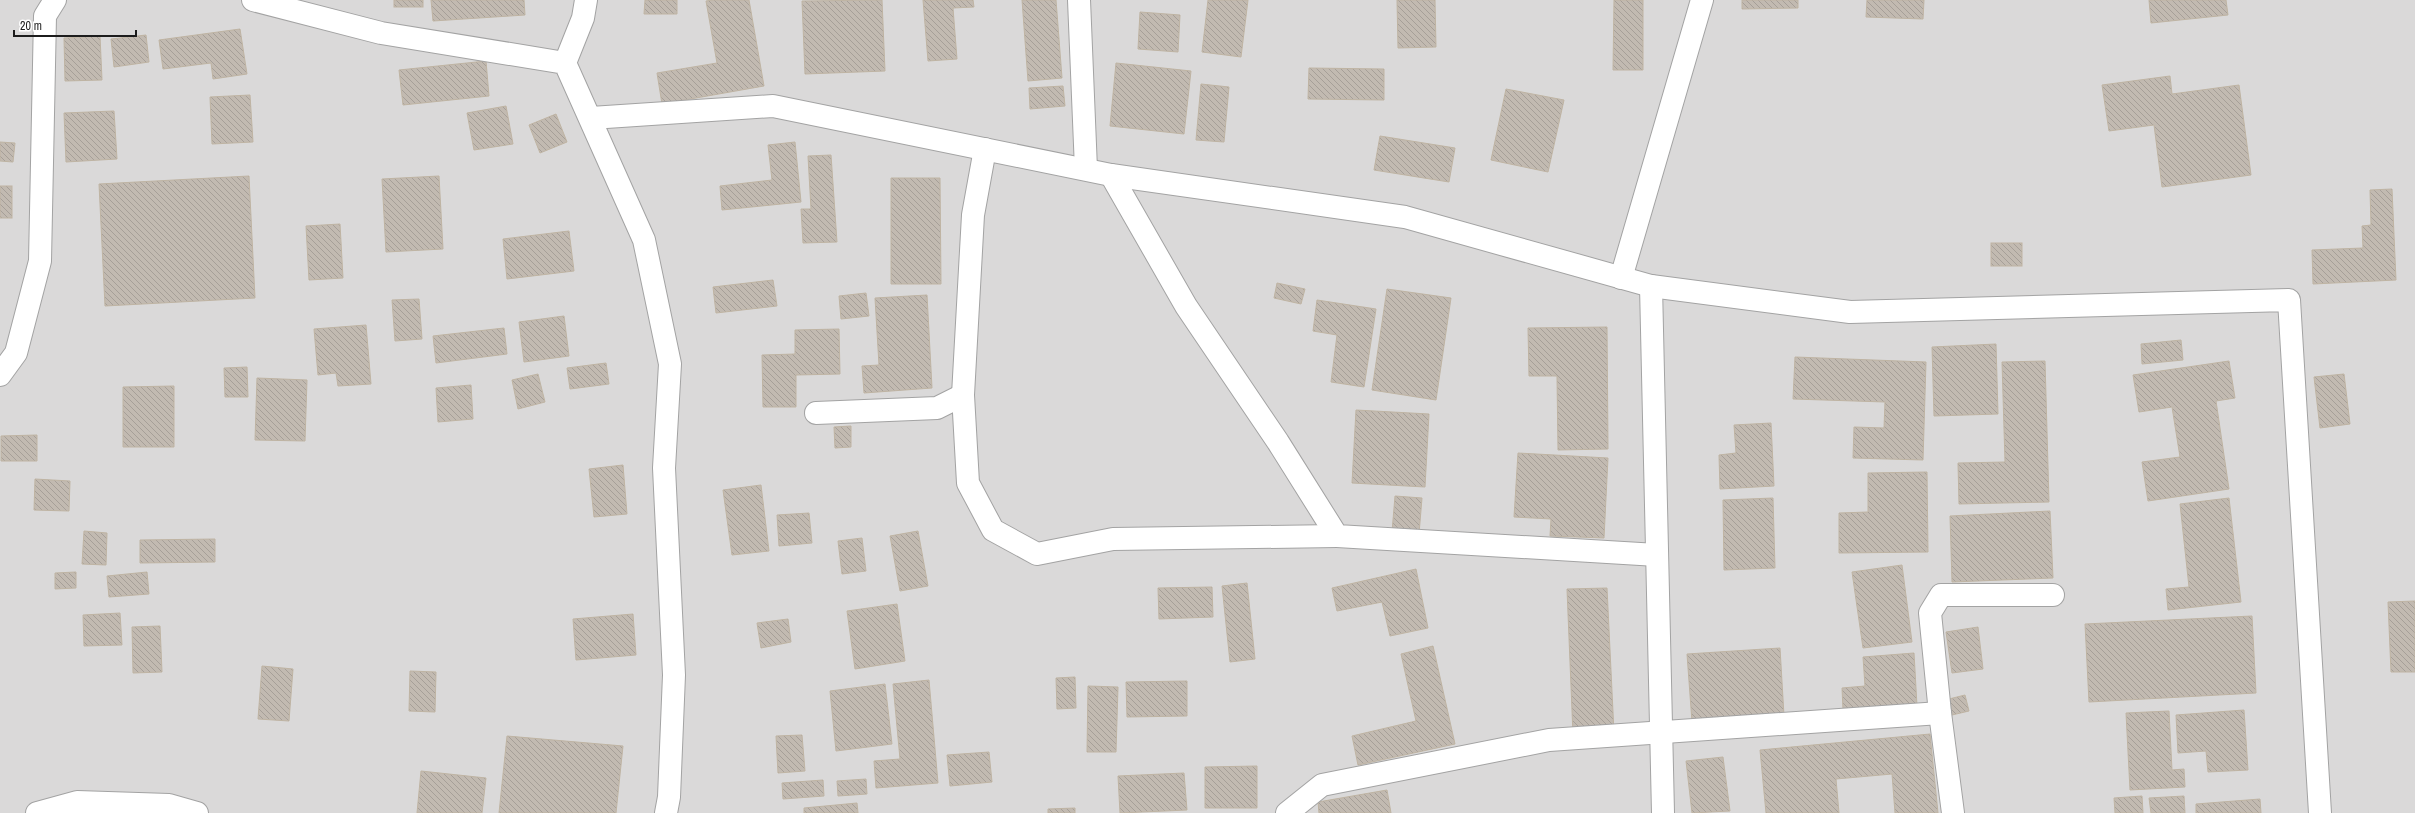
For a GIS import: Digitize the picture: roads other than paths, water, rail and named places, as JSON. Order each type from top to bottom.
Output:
[{"type":"street","points":[[0,375],[16,353],[40,261],[45,16],[55,0]]},
{"type":"street","points":[[253,0],[381,33],[565,63]]},
{"type":"street","points":[[586,0],[583,18],[565,63],[591,118],[644,240],[670,364],[664,468],[674,675],[669,797],[666,813]]},
{"type":"street","points":[[1079,0],[1086,169]]},
{"type":"street","points":[[1621,278],[1702,0]]},
{"type":"street","points":[[591,118],[773,106],[1111,175],[1405,217],[1650,286],[1850,312],[2290,300],[2320,813]]},
{"type":"street","points":[[985,149],[974,215],[963,395],[968,483],[993,530],[1037,554],[1113,539],[1337,536],[1657,555]]},
{"type":"street","points":[[1111,175],[1186,306],[1278,442],[1337,536]]},
{"type":"street","points":[[1650,286],[1663,813]]},
{"type":"street","points":[[816,413],[937,408],[963,395]]},
{"type":"street","points":[[1953,813],[1940,713],[1930,613],[1941,595],[2053,595]]},
{"type":"street","points":[[1287,813],[1322,785],[1549,740],[1661,734],[1940,713]]},
{"type":"street","points":[[37,813],[77,802],[169,805],[197,813]]}]
